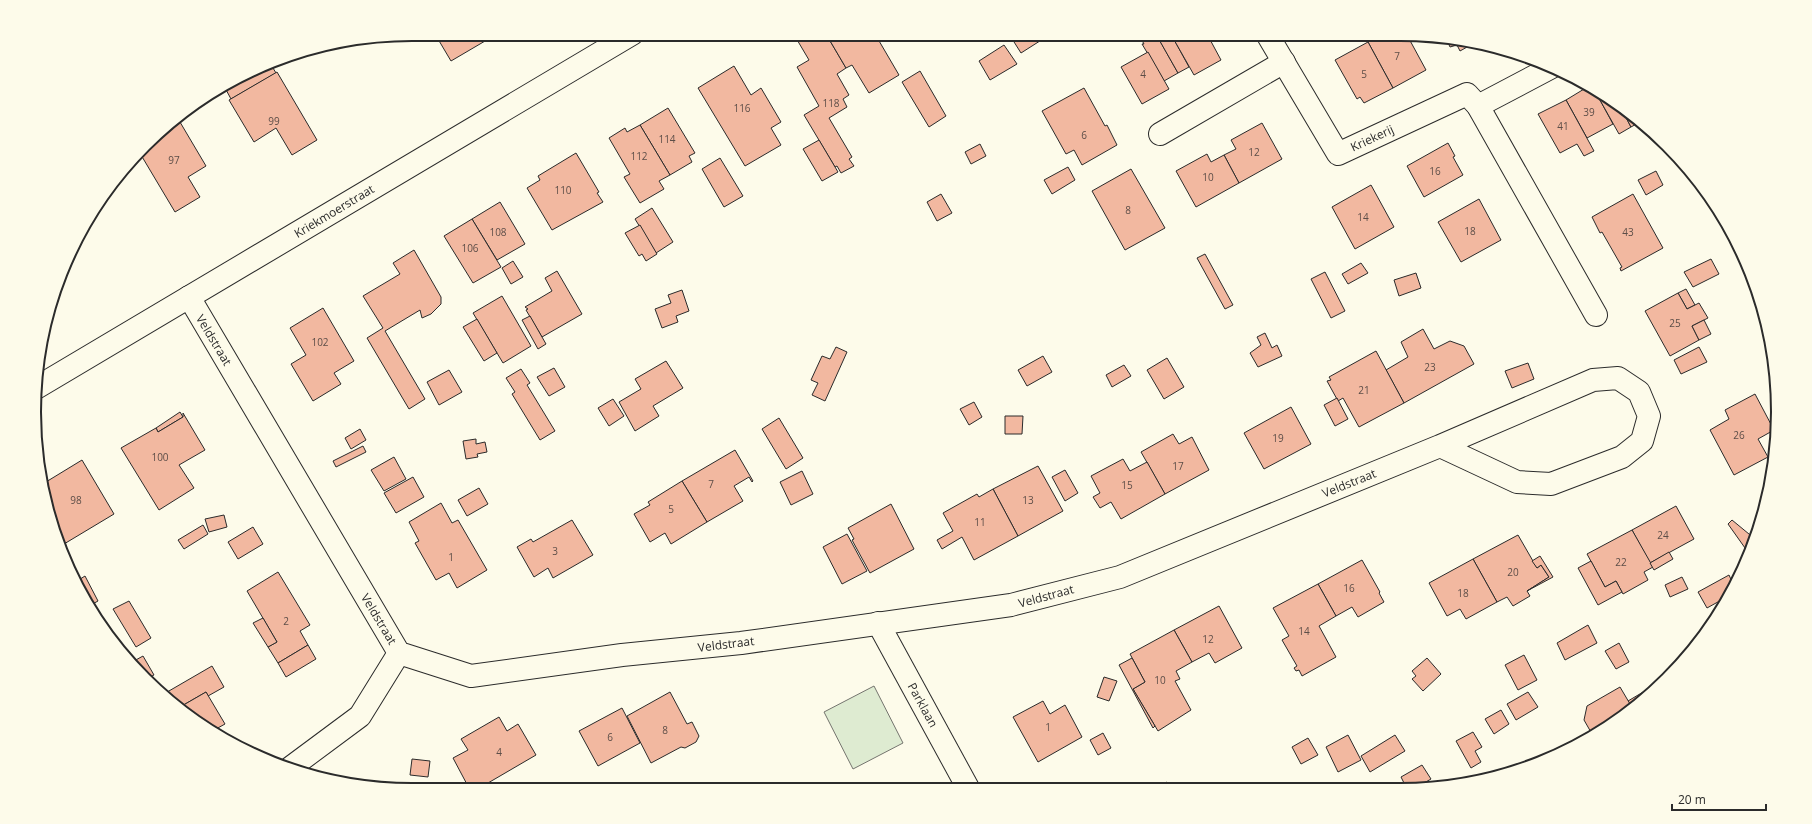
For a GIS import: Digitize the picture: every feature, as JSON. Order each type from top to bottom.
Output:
[{"type":"street","name":"Kriekmoerstraat","points":[[42,384],[620,41]]},
{"type":"street","name":"Kriekerij","points":[[1271,41],[1338,154],[1467,94],[1478,106],[1596,315]]},
{"type":"street","points":[[1160,134],[1284,62]]},
{"type":"street","points":[[1478,106],[1545,71]]},
{"type":"street","name":"Veldstraat","points":[[189,297],[399,653],[471,676],[622,655],[741,643],[1010,605],[1120,577],[1440,446],[1593,380],[1618,378],[1639,392],[1649,416],[1642,441],[1622,457],[1551,484],[1517,482],[1440,446]]},
{"type":"street","name":"Parklaan","points":[[878,623],[959,783]]},
{"type":"street","points":[[296,764],[360,716],[399,653]]},
{"type":"green space","points":[[874,686],[903,743],[853,769],[824,712]]},
{"type":"building","points":[[439,41],[485,41],[451,61]]},
{"type":"building","points":[[798,41],[830,41],[846,68],[837,74],[849,95],[843,99],[847,107],[829,118],[852,157],[849,159],[854,166],[841,173],[837,166],[835,167],[804,115],[819,106],[797,67],[809,60]]},
{"type":"building","points":[[830,41],[879,41],[899,75],[869,93],[852,65],[846,68]]},
{"type":"building","points":[[1013,41],[1040,41],[1021,53]]},
{"type":"building","points":[[1142,41],[1160,41],[1178,73],[1164,81],[1142,44],[1144,44]]},
{"type":"building","points":[[1160,41],[1175,41],[1189,67],[1178,73]]},
{"type":"building","points":[[1175,41],[1211,41],[1221,60],[1194,75]]},
{"type":"building","points":[[1410,41],[1426,70],[1393,88],[1368,42]]},
{"type":"building","points":[[1368,42],[1393,88],[1364,103],[1360,97],[1357,99],[1335,60]]},
{"type":"building","points":[[1004,45],[1017,64],[990,80],[979,61]]},
{"type":"building","points":[[1457,46],[1467,47],[1460,51]]},
{"type":"building","points":[[1148,52],[1169,89],[1142,104],[1121,67]]},
{"type":"building","points":[[734,66],[751,95],[761,88],[781,122],[771,128],[781,145],[745,166],[698,88]]},
{"type":"building","points":[[273,68],[276,73],[231,99],[227,91]]},
{"type":"building","points":[[920,71],[946,116],[929,127],[902,82]]},
{"type":"building","points":[[277,72],[317,140],[292,155],[276,128],[254,142],[229,100]]},
{"type":"building","points":[[1084,88],[1105,126],[1107,125],[1117,145],[1082,165],[1074,150],[1066,154],[1042,111]]},
{"type":"building","points":[[1583,90],[1600,100],[1613,124],[1587,138],[1566,100]]},
{"type":"building","points":[[1566,100],[1594,151],[1584,156],[1577,144],[1560,153],[1538,114]]},
{"type":"building","points":[[1600,100],[1626,118],[1631,127],[1619,134]]},
{"type":"building","points":[[668,108],[695,153],[689,156],[692,162],[670,175],[640,125]]},
{"type":"building","points":[[1626,118],[1635,125],[1631,127]]},
{"type":"building","points":[[180,123],[206,166],[188,177],[200,197],[175,212],[142,158],[167,133]]},
{"type":"building","points":[[1262,123],[1282,159],[1239,183],[1224,155],[1236,149],[1231,140]]},
{"type":"building","points":[[640,125],[670,175],[659,181],[664,189],[640,203],[624,177],[630,174],[609,138],[625,128],[627,132]]},
{"type":"building","points":[[819,140],[838,172],[822,181],[803,149]]},
{"type":"building","points":[[1448,143],[1455,156],[1453,157],[1463,175],[1424,197],[1407,166]]},
{"type":"building","points":[[980,144],[986,156],[971,164],[965,152]]},
{"type":"building","points":[[576,153],[599,192],[597,193],[603,202],[552,230],[527,188],[540,180],[538,176]]},
{"type":"building","points":[[1207,154],[1211,162],[1224,155],[1239,183],[1196,207],[1176,171]]},
{"type":"building","points":[[720,158],[743,196],[724,207],[702,169]]},
{"type":"building","points":[[1068,167],[1075,180],[1052,194],[1044,180]]},
{"type":"building","points":[[1131,169],[1165,228],[1125,250],[1092,191]]},
{"type":"building","points":[[1656,171],[1663,185],[1646,195],[1638,180]]},
{"type":"building","points":[[1371,185],[1394,227],[1355,249],[1332,207]]},
{"type":"building","points":[[941,194],[952,213],[937,221],[927,202]]},
{"type":"building","points":[[1633,194],[1663,248],[1621,271],[1620,268],[1622,267],[1602,232],[1600,233],[1592,217]]},
{"type":"building","points":[[1479,199],[1501,240],[1461,262],[1438,222]]},
{"type":"building","points":[[500,202],[525,244],[497,260],[472,219]]},
{"type":"building","points":[[652,208],[673,242],[656,253],[635,219]]},
{"type":"building","points":[[472,219],[501,267],[473,283],[444,236]]},
{"type":"building","points":[[640,225],[657,254],[646,261],[642,254],[639,256],[625,233]]},
{"type":"building","points":[[414,250],[441,297],[441,304],[431,314],[422,318],[420,310],[385,331],[425,399],[409,409],[367,338],[383,328],[363,296],[400,274],[393,263]]},
{"type":"building","points":[[1205,254],[1233,305],[1225,309],[1197,258]]},
{"type":"building","points":[[1711,259],[1719,274],[1693,287],[1684,272]]},
{"type":"building","points":[[513,261],[523,277],[511,284],[502,268]]},
{"type":"building","points":[[1361,263],[1368,273],[1348,284],[1342,274]]},
{"type":"building","points":[[557,271],[582,314],[542,337],[526,310],[528,309],[525,307],[552,291],[545,278]]},
{"type":"building","points":[[1325,272],[1345,311],[1331,318],[1311,279]]},
{"type":"building","points":[[1416,273],[1421,288],[1399,296],[1394,280]]},
{"type":"building","points":[[1686,289],[1695,305],[1687,309],[1678,293]]},
{"type":"building","points":[[682,290],[689,311],[676,316],[678,322],[662,328],[655,309],[671,303],[668,295]]},
{"type":"building","points":[[1678,293],[1687,309],[1699,303],[1708,318],[1692,326],[1699,340],[1670,356],[1645,311]]},
{"type":"building","points":[[502,296],[531,346],[503,363],[473,313]]},
{"type":"building","points":[[323,308],[354,361],[334,373],[341,384],[313,401],[291,364],[306,355],[290,328]]},
{"type":"building","points":[[530,316],[546,344],[538,349],[522,320]]},
{"type":"building","points":[[477,319],[497,353],[484,361],[463,327]]},
{"type":"building","points":[[1704,320],[1711,334],[1699,340],[1692,326]]},
{"type":"building","points":[[1423,329],[1434,349],[1450,341],[1464,346],[1474,364],[1404,403],[1386,370],[1408,357],[1401,342]]},
{"type":"building","points":[[1265,333],[1272,348],[1277,345],[1282,356],[1258,367],[1250,353],[1261,345],[1257,337]]},
{"type":"building","points":[[836,347],[847,352],[825,401],[812,395],[818,383],[811,380],[822,356],[830,359]]},
{"type":"building","points":[[1699,347],[1707,362],[1681,374],[1674,360]]},
{"type":"building","points":[[1376,351],[1404,403],[1359,427],[1343,398],[1338,401],[1327,381],[1331,380],[1329,377]]},
{"type":"building","points":[[1043,356],[1052,372],[1027,386],[1018,370]]},
{"type":"building","points":[[1167,358],[1184,387],[1164,399],[1147,370]]},
{"type":"building","points":[[666,361],[683,388],[653,406],[659,416],[635,431],[619,402],[641,389],[635,379]]},
{"type":"building","points":[[1528,363],[1534,379],[1512,388],[1505,371]]},
{"type":"building","points":[[1124,365],[1131,376],[1112,387],[1106,375]]},
{"type":"building","points":[[554,368],[565,387],[549,396],[537,377]]},
{"type":"building","points":[[521,369],[530,383],[527,385],[555,431],[540,440],[512,394],[515,392],[506,378]]},
{"type":"building","points":[[449,370],[462,392],[439,405],[427,382]]},
{"type":"building","points":[[1755,394],[1771,423],[1770,432],[1758,439],[1768,457],[1734,475],[1710,430],[1729,419],[1725,410]]},
{"type":"building","points":[[1337,398],[1348,419],[1335,426],[1324,405]]},
{"type":"building","points":[[613,399],[624,416],[609,426],[598,408]]},
{"type":"building","points":[[974,402],[982,417],[969,425],[960,409]]},
{"type":"building","points":[[1291,407],[1311,444],[1264,469],[1244,433]]},
{"type":"building","points":[[180,412],[183,417],[158,432],[156,428]]},
{"type":"building","points":[[183,413],[205,450],[179,465],[194,488],[159,510],[121,448],[156,428],[158,432],[183,417]]},
{"type":"building","points":[[1005,416],[1023,416],[1022,434],[1005,434]]},
{"type":"building","points":[[779,418],[803,458],[786,469],[762,429]]},
{"type":"building","points":[[360,429],[366,440],[351,449],[345,438]]},
{"type":"building","points":[[1173,434],[1179,444],[1192,437],[1209,470],[1165,494],[1141,452]]},
{"type":"building","points":[[476,439],[476,444],[485,442],[487,452],[477,454],[478,457],[466,459],[463,441]]},
{"type":"building","points":[[363,446],[366,452],[336,467],[333,461]]},
{"type":"building","points":[[735,450],[753,481],[752,482],[749,477],[734,486],[743,501],[707,522],[682,481]]},
{"type":"building","points":[[394,457],[406,479],[384,491],[371,470]]},
{"type":"building","points":[[1123,459],[1130,471],[1147,462],[1165,494],[1121,519],[1111,502],[1100,508],[1093,497],[1100,493],[1091,476]]},
{"type":"building","points":[[82,460],[114,514],[65,543],[48,481]]},
{"type":"building","points":[[1038,466],[1063,511],[1018,536],[993,489]]},
{"type":"building","points":[[1065,470],[1078,493],[1065,501],[1052,477]]},
{"type":"building","points":[[802,471],[813,494],[791,505],[780,482]]},
{"type":"building","points":[[413,477],[424,497],[396,513],[384,493]]},
{"type":"building","points":[[682,481],[707,522],[671,544],[665,533],[650,542],[634,514],[650,505],[648,502]]},
{"type":"building","points":[[479,488],[488,504],[467,516],[458,500]]},
{"type":"building","points":[[993,489],[1018,536],[974,560],[962,537],[942,549],[937,540],[953,531],[943,513],[977,494],[979,497]]},
{"type":"building","points":[[441,503],[452,523],[458,520],[487,570],[457,588],[449,573],[436,580],[415,543],[419,541],[409,522]]},
{"type":"building","points":[[891,504],[914,549],[870,573],[852,540],[854,539],[848,528]]},
{"type":"building","points":[[1676,506],[1694,539],[1650,563],[1632,530]]},
{"type":"building","points":[[224,515],[227,527],[209,532],[205,519]]},
{"type":"building","points":[[572,520],[593,555],[553,578],[548,568],[534,577],[517,547],[531,539],[533,542]]},
{"type":"building","points":[[1732,520],[1750,535],[1745,548],[1728,524]]},
{"type":"building","points":[[203,525],[208,534],[184,549],[178,540]]},
{"type":"building","points":[[253,527],[263,544],[238,559],[228,542]]},
{"type":"building","points":[[1632,530],[1653,567],[1644,572],[1648,580],[1623,594],[1616,581],[1605,587],[1587,554]]},
{"type":"building","points":[[847,534],[867,571],[842,584],[823,547]]},
{"type":"building","points":[[1518,535],[1537,568],[1541,565],[1549,577],[1527,591],[1530,596],[1513,606],[1507,597],[1497,602],[1473,559]]},
{"type":"building","points":[[1669,552],[1673,559],[1654,570],[1650,563]]},
{"type":"building","points":[[1540,556],[1553,577],[1527,591],[1549,577],[1541,565],[1537,568],[1532,561]]},
{"type":"building","points":[[1473,559],[1497,602],[1466,619],[1460,609],[1447,616],[1429,583]]},
{"type":"building","points":[[1362,560],[1384,602],[1358,617],[1352,607],[1336,616],[1318,584]]},
{"type":"building","points":[[1591,561],[1605,587],[1616,581],[1622,592],[1598,605],[1578,568]]},
{"type":"building","points":[[278,572],[310,625],[300,631],[308,645],[278,663],[268,647],[277,642],[247,591]]},
{"type":"building","points":[[1729,575],[1731,580],[1719,601],[1707,608],[1698,592]]},
{"type":"building","points":[[85,576],[98,601],[94,603],[81,579]]},
{"type":"building","points":[[1682,577],[1688,589],[1670,597],[1665,585]]},
{"type":"building","points":[[1318,584],[1336,616],[1319,626],[1336,657],[1302,676],[1299,670],[1296,671],[1294,668],[1297,666],[1282,640],[1289,636],[1273,608]]},
{"type":"building","points":[[129,601],[151,638],[136,647],[113,609]]},
{"type":"building","points":[[1219,606],[1242,648],[1215,663],[1209,653],[1192,662],[1174,630]]},
{"type":"building","points":[[263,618],[277,642],[268,647],[253,623]]},
{"type":"building","points":[[1588,625],[1597,643],[1565,660],[1557,643]]},
{"type":"building","points":[[1174,630],[1192,662],[1176,671],[1180,679],[1175,681],[1191,710],[1158,731],[1133,689],[1145,682],[1130,654]]},
{"type":"building","points":[[1619,643],[1629,662],[1616,669],[1605,651]]},
{"type":"building","points":[[308,645],[316,659],[286,677],[278,663]]},
{"type":"building","points":[[1524,655],[1537,680],[1518,690],[1505,665]]},
{"type":"building","points":[[143,656],[154,675],[152,676],[136,660]]},
{"type":"building","points":[[1132,658],[1145,682],[1133,689],[1155,726],[1153,728],[1119,665]]},
{"type":"building","points":[[1427,658],[1441,674],[1423,691],[1412,679],[1416,676],[1412,671]]},
{"type":"building","points":[[212,666],[224,687],[208,696],[206,692],[184,705],[168,692]]},
{"type":"building","points":[[1104,677],[1117,681],[1109,701],[1097,697]]},
{"type":"building","points":[[1620,687],[1630,703],[1590,730],[1584,720],[1587,706]]},
{"type":"building","points":[[1645,691],[1629,703],[1628,701]]},
{"type":"building","points":[[206,692],[225,724],[218,728],[184,705]]},
{"type":"building","points":[[670,692],[687,724],[692,722],[699,736],[696,742],[685,748],[681,747],[651,763],[627,716]]},
{"type":"building","points":[[1528,692],[1538,707],[1516,720],[1507,704]]},
{"type":"building","points":[[1043,701],[1050,714],[1065,705],[1082,737],[1038,762],[1013,717]]},
{"type":"building","points":[[622,708],[640,743],[598,766],[579,731]]},
{"type":"building","points":[[1501,710],[1509,724],[1494,734],[1485,719]]},
{"type":"building","points":[[499,717],[507,731],[518,724],[536,755],[488,783],[466,783],[453,758],[468,750],[461,739]]},
{"type":"building","points":[[1473,732],[1482,747],[1475,751],[1481,762],[1471,768],[1456,741]]},
{"type":"building","points":[[1103,733],[1111,748],[1098,755],[1090,740]]},
{"type":"building","points":[[1348,735],[1361,760],[1338,772],[1326,747]]},
{"type":"building","points":[[1395,735],[1405,751],[1370,772],[1361,756]]},
{"type":"building","points":[[1308,738],[1318,755],[1301,764],[1292,747]]},
{"type":"building","points":[[412,759],[430,761],[428,777],[410,775]]},
{"type":"building","points":[[1422,765],[1431,779],[1426,782],[1404,783],[1401,777]]}]
